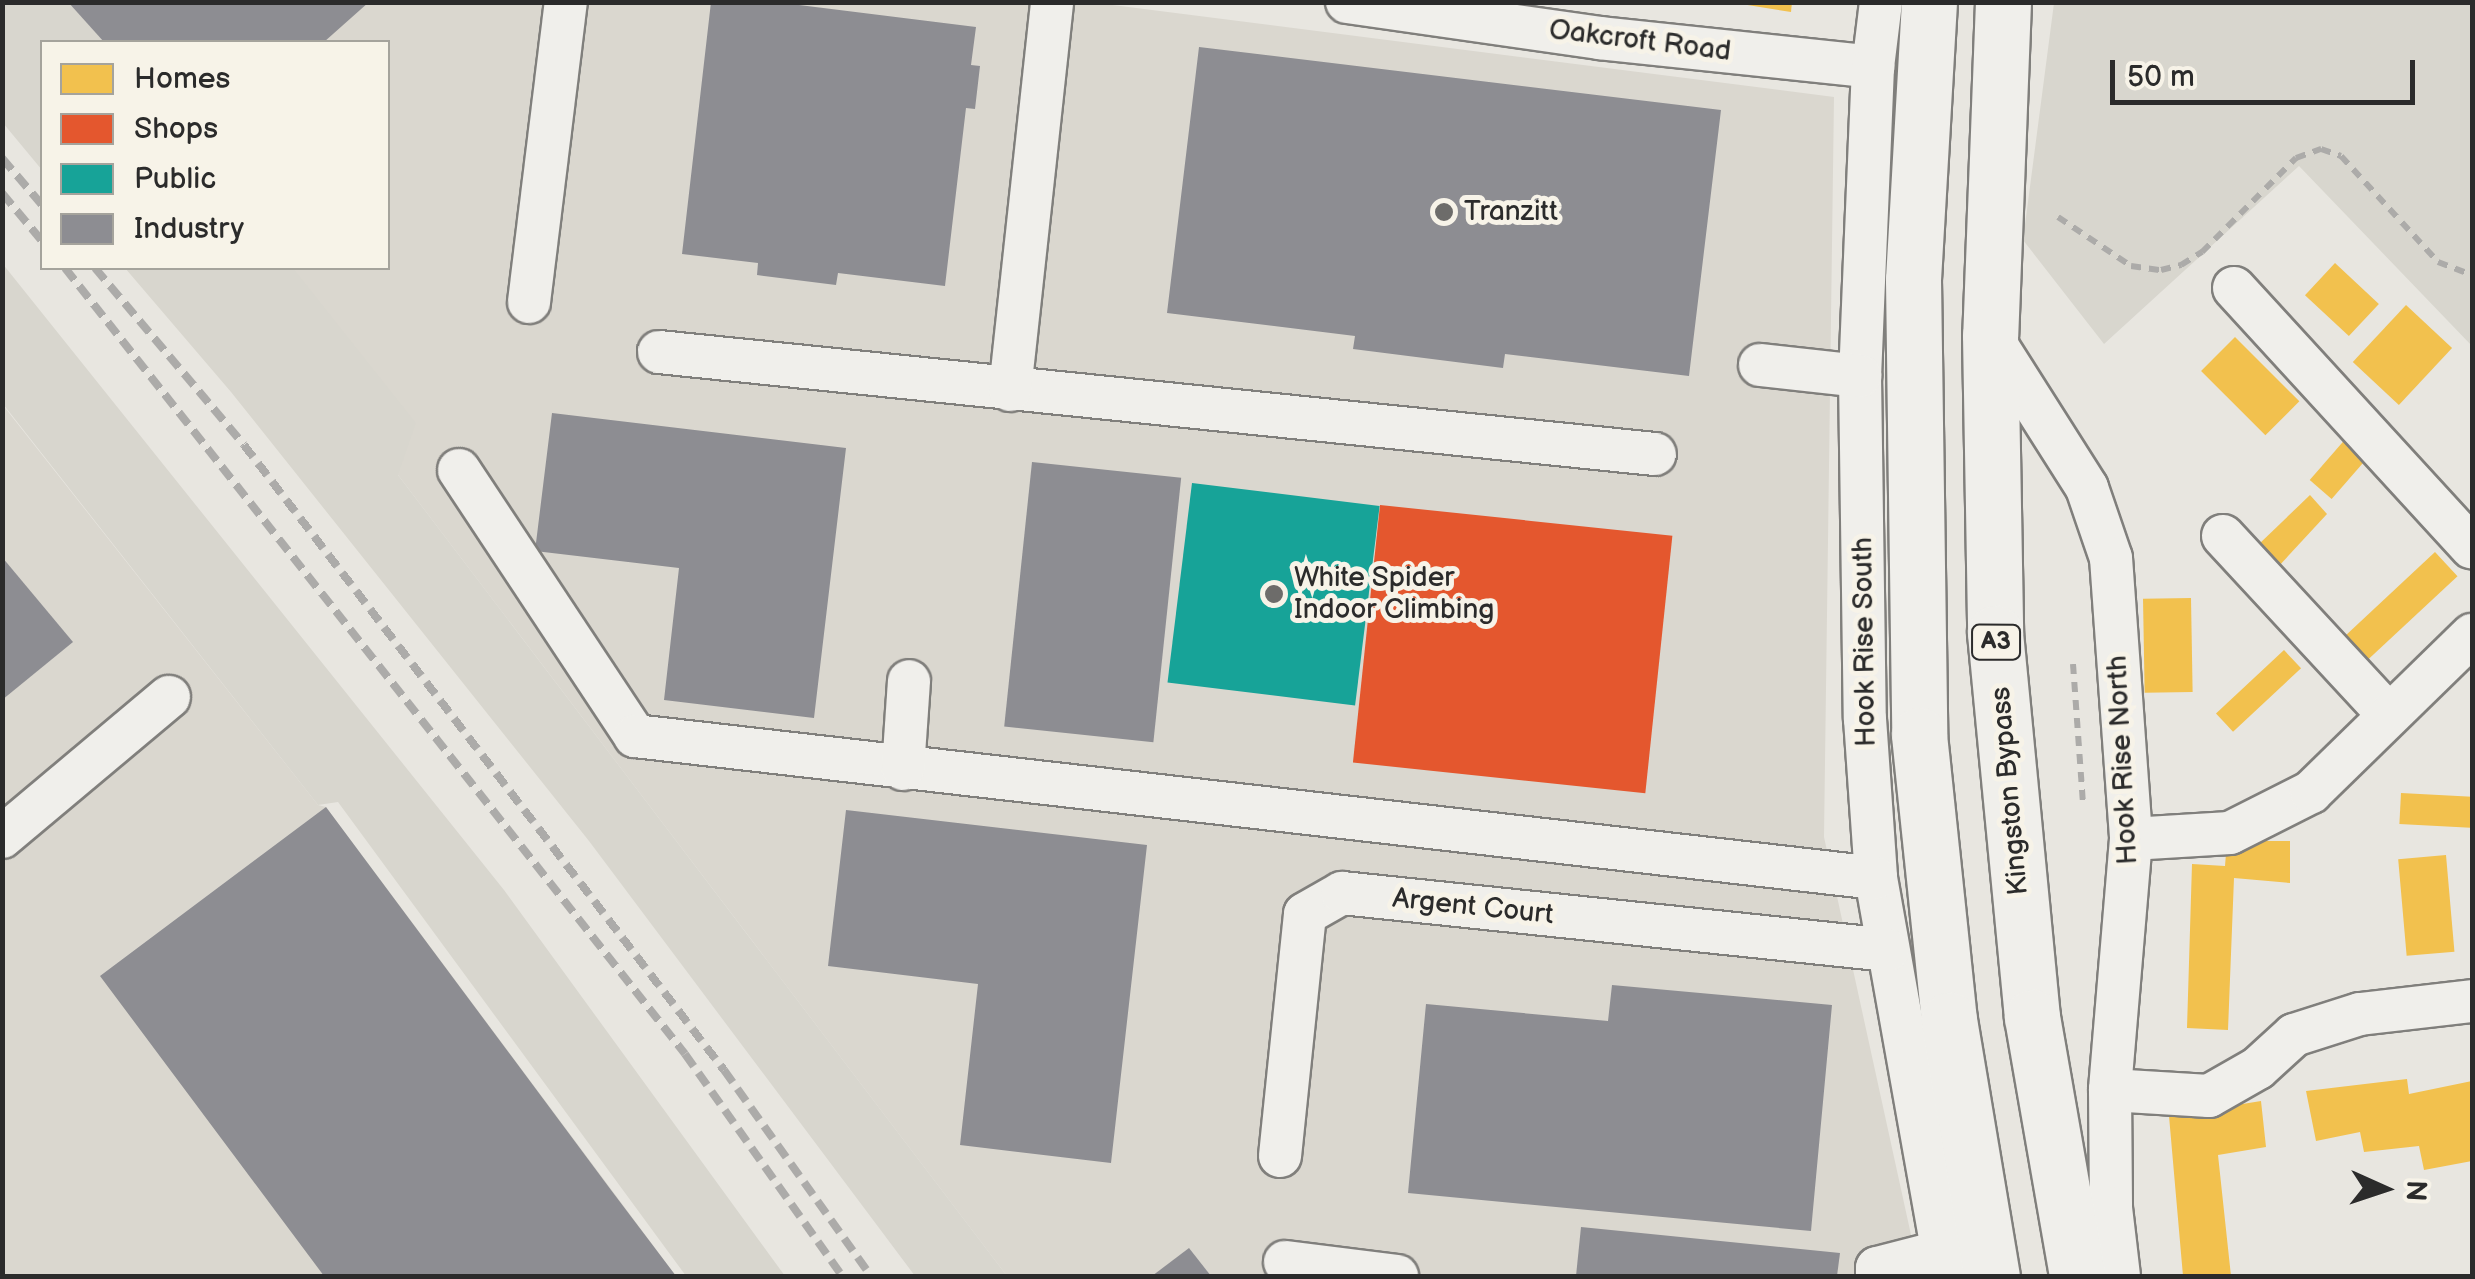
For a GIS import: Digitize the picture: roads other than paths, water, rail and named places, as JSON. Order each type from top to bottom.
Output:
[{"type":"highway","points":[[1929,2],[1912,280],[1919,735],[1948,1020],[1992,1276]]},
{"type":"highway","name":"Kingston Bypass","points":[[2002,2],[1990,335],[1995,634],[2032,1017],[2077,1276]]},
{"type":"street","points":[[529,302],[566,2]]},
{"type":"street","points":[[1010,390],[1052,2]]},
{"type":"street","name":"Oakcroft Road","points":[[1348,2],[1601,20],[1873,67]]},
{"type":"street","name":"Hook Rise South","points":[[1881,2],[1873,67],[1860,376],[1865,718],[1876,878],[1945,1264]]},
{"type":"street","points":[[2234,288],[2472,548]]},
{"type":"street","name":"Hook Rise North","points":[[1990,335],[2087,488],[2111,558],[2132,839],[2110,1090],[2111,1208],[2118,1276]]},
{"type":"street","points":[[660,352],[1655,454]]},
{"type":"street","points":[[1760,365],[1860,376]]},
{"type":"street","points":[[460,470],[635,736],[1876,878]]},
{"type":"street","points":[[2223,536],[2388,714]]},
{"type":"street","points":[[2132,839],[2230,833],[2311,792],[2472,635]]},
{"type":"street","points":[[904,768],[909,681]]},
{"type":"street","points":[[2,837],[169,696]]},
{"type":"street","name":"Argent Court","points":[[1280,1156],[1304,914],[1342,893],[1888,950]]},
{"type":"street","points":[[2110,1090],[2209,1096],[2258,1068],[2294,1035],[2360,1014],[2472,1002]]},
{"type":"street","points":[[1285,1262],[1398,1276]]},
{"type":"street","points":[[1876,1276],[1877,1268],[1945,1264]]},
{"type":"railway","points":[[2,158],[40,203]]},
{"type":"railway","points":[[2,193],[40,239]]},
{"type":"railway","points":[[67,270],[685,1054],[842,1276]]},
{"type":"railway","points":[[97,270],[244,445],[724,1070],[871,1276]]},
{"type":"place","name":"Tranzitt","points":[[1444,212]]},
{"type":"place","name":"White Spider Indoor Climbing","points":[[1274,594]]}]
